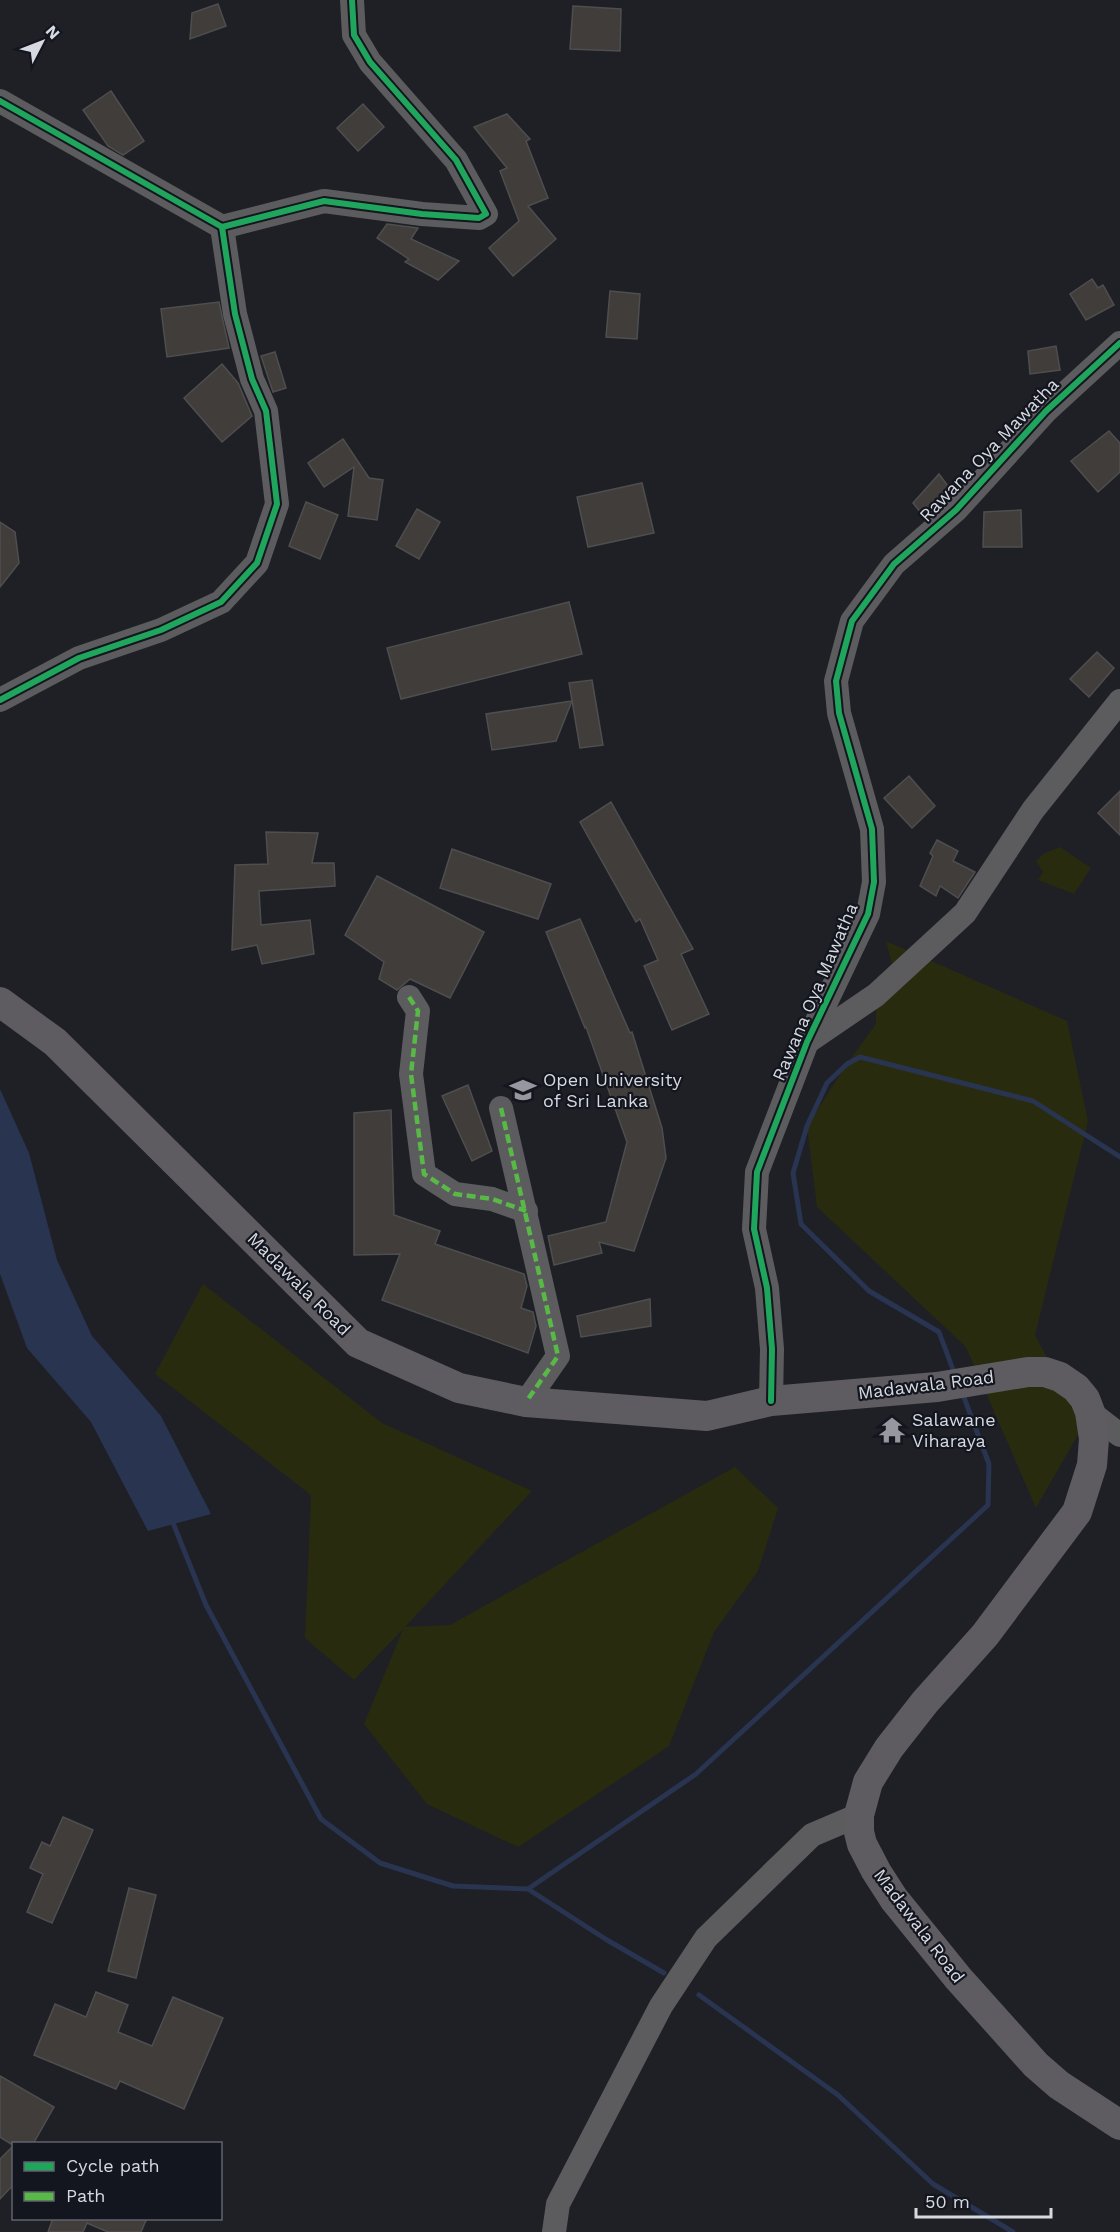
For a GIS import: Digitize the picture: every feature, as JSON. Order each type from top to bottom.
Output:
[{"type":"main road","name":"Madawala Road","points":[[0,1002],[55,1042],[358,1343],[459,1388],[526,1402],[707,1416],[771,1401],[937,1387],[995,1377],[1045,1372],[1059,1377],[1076,1388],[1085,1399],[1090,1412],[1094,1439],[1092,1465],[1077,1512],[985,1635],[925,1702],[889,1748],[868,1782],[858,1815],[862,1844],[876,1871],[894,1899],[958,1978],[1035,2065],[1059,2085],[1120,2125]]},
{"type":"street","points":[[0,101],[222,227],[324,201],[422,214],[479,218],[486,214],[456,160],[370,62],[354,35],[352,0]]},
{"type":"street","points":[[0,700],[79,658],[161,630],[221,602],[257,563],[277,504],[266,411],[252,379],[235,314],[222,227]]},
{"type":"street","name":"Rawana Oya Mawatha","points":[[771,1401],[772,1348],[767,1288],[754,1229],[757,1172],[807,1042],[868,914],[874,882],[872,829],[839,713],[836,681],[852,621],[894,564],[956,510],[1046,411],[1120,343]]},
{"type":"street","points":[[807,1042],[876,995],[965,913],[1033,810],[1120,701]]},
{"type":"street","points":[[409,997],[418,1011],[411,1074],[424,1174],[455,1194],[492,1199],[526,1211]]},
{"type":"street","points":[[501,1108],[558,1356],[526,1402]]},
{"type":"street","points":[[1090,1412],[1120,1435]]},
{"type":"street","points":[[554,2232],[558,2204],[661,2006],[706,1938],[812,1836],[858,1815]]},
{"type":"green space","points":[[1060,847],[1091,868],[1074,894],[1038,880],[1043,872],[1036,861],[1045,853]]},
{"type":"green space","points":[[886,941],[1067,1021],[1088,1121],[1035,1335],[1083,1426],[1036,1508],[966,1347],[817,1207],[807,1126],[876,1024],[876,1011],[894,971]]},
{"type":"green space","points":[[203,1284],[382,1423],[532,1491],[405,1627],[450,1625],[735,1467],[778,1508],[758,1571],[714,1632],[669,1746],[518,1847],[427,1804],[364,1724],[403,1629],[354,1680],[305,1638],[311,1495],[155,1374]]},
{"type":"water","points":[[0,1089],[29,1153],[57,1260],[92,1336],[161,1416],[211,1514],[148,1531],[91,1422],[27,1348],[0,1274]]},
{"type":"building","points":[[218,4],[226,26],[190,39],[192,13]]},
{"type":"building","points":[[573,6],[621,9],[620,51],[570,49]]},
{"type":"building","points":[[111,91],[144,141],[123,155],[108,146],[83,110]]},
{"type":"building","points":[[363,104],[384,127],[358,151],[337,128]]},
{"type":"building","points":[[507,114],[530,139],[526,141],[548,198],[528,206],[556,239],[513,276],[489,248],[519,221],[500,171],[507,168],[474,127]]},
{"type":"building","points":[[387,224],[418,228],[411,239],[459,261],[438,280],[405,262],[409,259],[377,238]]},
{"type":"building","points":[[1092,279],[1098,288],[1103,285],[1114,305],[1086,320],[1070,294]]},
{"type":"building","points":[[610,291],[640,294],[637,339],[606,337]]},
{"type":"building","points":[[219,302],[229,348],[167,357],[161,309]]},
{"type":"building","points":[[1056,346],[1060,370],[1030,374],[1028,351]]},
{"type":"building","points":[[275,352],[286,388],[273,392],[261,356]]},
{"type":"building","points":[[222,364],[238,383],[252,416],[222,442],[184,398]]},
{"type":"building","points":[[1109,431],[1120,443],[1120,472],[1098,492],[1071,461]]},
{"type":"building","points":[[343,439],[369,478],[383,480],[377,520],[348,516],[354,467],[324,487],[308,463]]},
{"type":"building","points":[[939,474],[953,493],[925,518],[913,503]]},
{"type":"building","points":[[642,483],[654,533],[588,547],[577,497]]},
{"type":"building","points":[[306,502],[338,515],[320,559],[289,546]]},
{"type":"building","points":[[417,509],[440,522],[419,559],[396,546]]},
{"type":"building","points":[[1021,510],[1022,547],[983,547],[984,512]]},
{"type":"building","points":[[0,522],[15,532],[19,563],[0,587]]},
{"type":"building","points":[[569,602],[582,654],[401,699],[387,648]]},
{"type":"building","points":[[1097,652],[1114,668],[1089,697],[1070,679]]},
{"type":"building","points":[[592,680],[603,745],[580,748],[569,683]]},
{"type":"building","points":[[572,701],[556,741],[492,750],[486,714]]},
{"type":"building","points":[[909,776],[935,806],[912,828],[884,798]]},
{"type":"building","points":[[1120,791],[1120,835],[1098,813]]},
{"type":"building","points":[[611,802],[693,949],[681,954],[709,1014],[672,1030],[644,966],[658,960],[640,919],[636,922],[580,822]]},
{"type":"building","points":[[266,832],[318,833],[312,863],[334,863],[335,886],[259,891],[261,925],[310,920],[314,954],[262,964],[257,945],[232,950],[235,865],[268,864]]},
{"type":"building","points":[[937,840],[958,851],[953,861],[975,872],[958,898],[940,886],[936,896],[920,886],[933,856],[930,853]]},
{"type":"building","points":[[452,849],[551,884],[538,919],[440,888]]},
{"type":"building","points":[[377,876],[484,932],[450,998],[410,979],[397,990],[379,979],[384,962],[345,935]]},
{"type":"building","points":[[580,919],[630,1033],[632,1032],[662,1128],[666,1158],[634,1251],[599,1242],[602,1253],[554,1265],[548,1236],[606,1222],[627,1142],[586,1027],[546,932]]},
{"type":"building","points":[[468,1085],[492,1151],[472,1161],[442,1096]]},
{"type":"building","points":[[391,1110],[394,1215],[440,1231],[435,1244],[524,1274],[527,1286],[521,1308],[533,1312],[536,1326],[528,1353],[382,1300],[400,1254],[354,1255],[354,1113]]},
{"type":"building","points":[[650,1299],[651,1326],[581,1337],[577,1316]]},
{"type":"building","points":[[63,1817],[93,1830],[52,1923],[27,1912],[43,1874],[30,1868],[42,1842],[50,1846]]},
{"type":"building","points":[[129,1888],[156,1895],[136,1978],[108,1971]]},
{"type":"building","points":[[96,1992],[128,2005],[118,2032],[152,2046],[173,1997],[223,2018],[184,2109],[120,2081],[116,2089],[34,2055],[55,2004],[86,2017]]},
{"type":"building","points":[[0,2076],[54,2107],[34,2142],[12,2142],[11,2144],[0,2137]]},
{"type":"building","points":[[12,2147],[12,2186],[0,2199],[0,2159]]},
{"type":"building","points":[[52,2220],[146,2220],[141,2232],[108,2232],[87,2223],[83,2232],[48,2232]]},
{"type":"waterway","points":[[955,1375],[939,1332],[869,1291],[801,1224],[793,1173],[807,1126],[827,1083],[847,1064],[860,1057],[1033,1101],[1120,1157]]},
{"type":"waterway","points":[[171,1518],[206,1605],[321,1819],[380,1863],[453,1886],[528,1889],[696,1774],[988,1505],[989,1464],[962,1392]]},
{"type":"waterway","points":[[528,1889],[607,1940],[664,1973]]},
{"type":"waterway","points":[[699,1995],[838,2095],[933,2184],[1013,2232]]},
{"type":"marked path","points":[[409,997],[418,1011],[411,1074],[424,1174],[455,1194],[492,1199],[526,1211]]},
{"type":"marked path","points":[[501,1108],[558,1356],[526,1402]]},
{"type":"cycle path","points":[[0,101],[222,227],[324,201],[422,214],[479,218],[486,214],[456,160],[370,62],[354,35],[352,0]]},
{"type":"cycle path","points":[[0,700],[79,658],[161,630],[221,602],[257,563],[277,504],[266,411],[252,379],[235,314],[222,227]]},
{"type":"cycle path","points":[[771,1401],[772,1349],[767,1288],[754,1229],[757,1172],[807,1042],[868,914],[874,882],[872,829],[839,713],[836,681],[852,621],[894,564],[956,510],[1046,411],[1120,343]]},
{"type":"place","name":"Open University of Sri Lanka","points":[[523,1090]]},
{"type":"place","name":"Salawane Viharaya","points":[[892,1430]]}]
